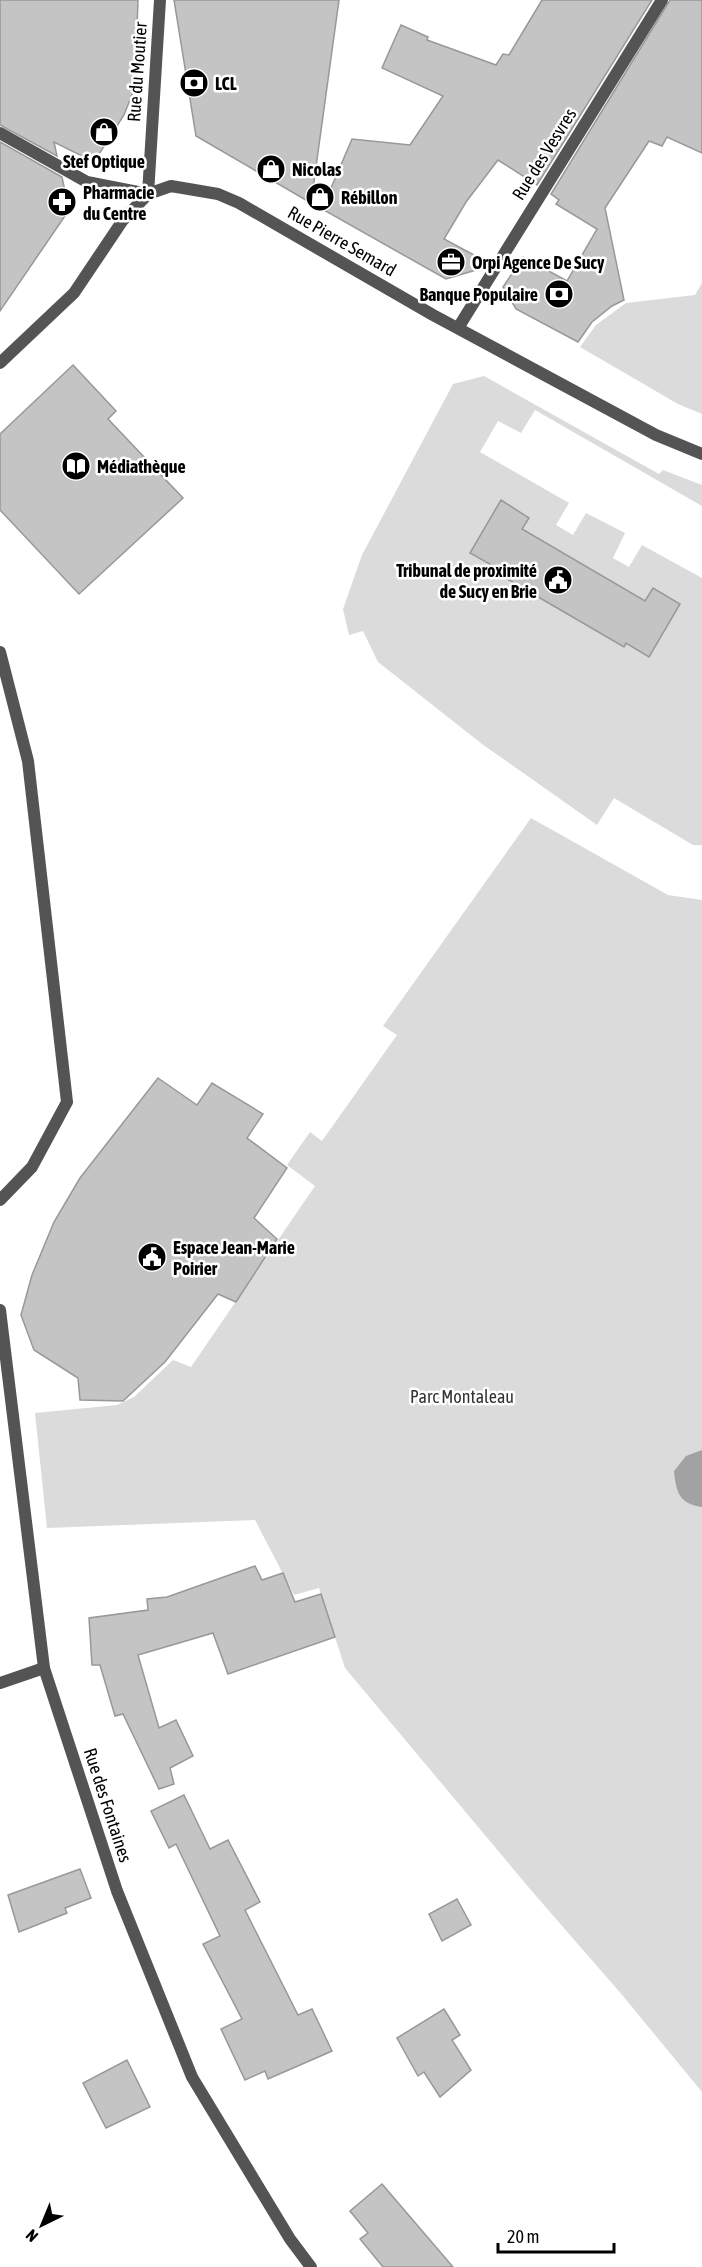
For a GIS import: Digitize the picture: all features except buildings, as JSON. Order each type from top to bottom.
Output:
[{"type":"street","name":"Rue du Moutier","points":[[148,194],[160,0]]},
{"type":"street","name":"Rue des Vesvres","points":[[458,328],[662,0]]},
{"type":"street","points":[[0,133],[87,182],[148,194]]},
{"type":"street","name":"Rue Pierre Semard","points":[[148,194],[171,186],[218,194],[239,202],[458,328],[656,435],[702,454]]},
{"type":"street","points":[[0,363],[74,293],[123,220],[148,194]]},
{"type":"street","points":[[0,652],[28,760],[67,1101],[32,1167],[0,1200]]},
{"type":"street","name":"Rue des Fontaines","points":[[0,1310],[44,1668],[117,1891],[192,2077],[290,2239],[311,2267]]},
{"type":"street","points":[[0,1683],[44,1668]]},
{"type":"green space","points":[[702,283],[702,414],[678,404],[580,347],[596,325],[626,303],[695,295]]},
{"type":"green space","points":[[484,376],[659,474],[663,470],[702,485],[702,506],[535,410],[521,433],[498,421],[480,452],[569,503],[556,525],[573,535],[586,513],[625,533],[613,558],[629,567],[642,545],[702,578],[702,845],[693,845],[614,798],[597,825],[482,744],[378,662],[363,631],[349,635],[343,609],[362,555],[453,384]],"holes":[[[501,500],[529,518],[522,529],[645,601],[653,588],[680,604],[649,657],[626,643],[624,646],[495,572],[497,568],[470,553]]]},
{"type":"green space","name":"Parc Montaleau","points":[[531,818],[668,895],[702,900],[702,2092],[345,1668],[319,1588],[294,1595],[255,1520],[47,1528],[35,1413],[117,1405],[134,1397],[173,1360],[191,1367],[315,1186],[287,1165],[310,1132],[322,1141],[397,1035],[383,1026]]},
{"type":"shaded area","points":[[702,1450],[702,1507],[688,1503],[680,1496],[674,1471],[686,1456]]},
{"type":"place","name":"LCL","points":[[194,83]]},
{"type":"place","name":"Stef Optique","points":[[104,132]]},
{"type":"place","name":"Nicolas","points":[[271,169]]},
{"type":"place","name":"Rébillon","points":[[320,197]]},
{"type":"place","name":"Pharmacie du Centre","points":[[62,202]]},
{"type":"place","name":"Orpi Agence De Sucy","points":[[451,262]]},
{"type":"place","name":"Banque Populaire","points":[[559,294]]},
{"type":"place","name":"Médiathèque","points":[[76,466]]},
{"type":"place","name":"Tribunal de proximité de Sucy en Brie","points":[[558,580]]},
{"type":"place","name":"Espace Jean-Marie Poirier","points":[[152,1257]]}]
